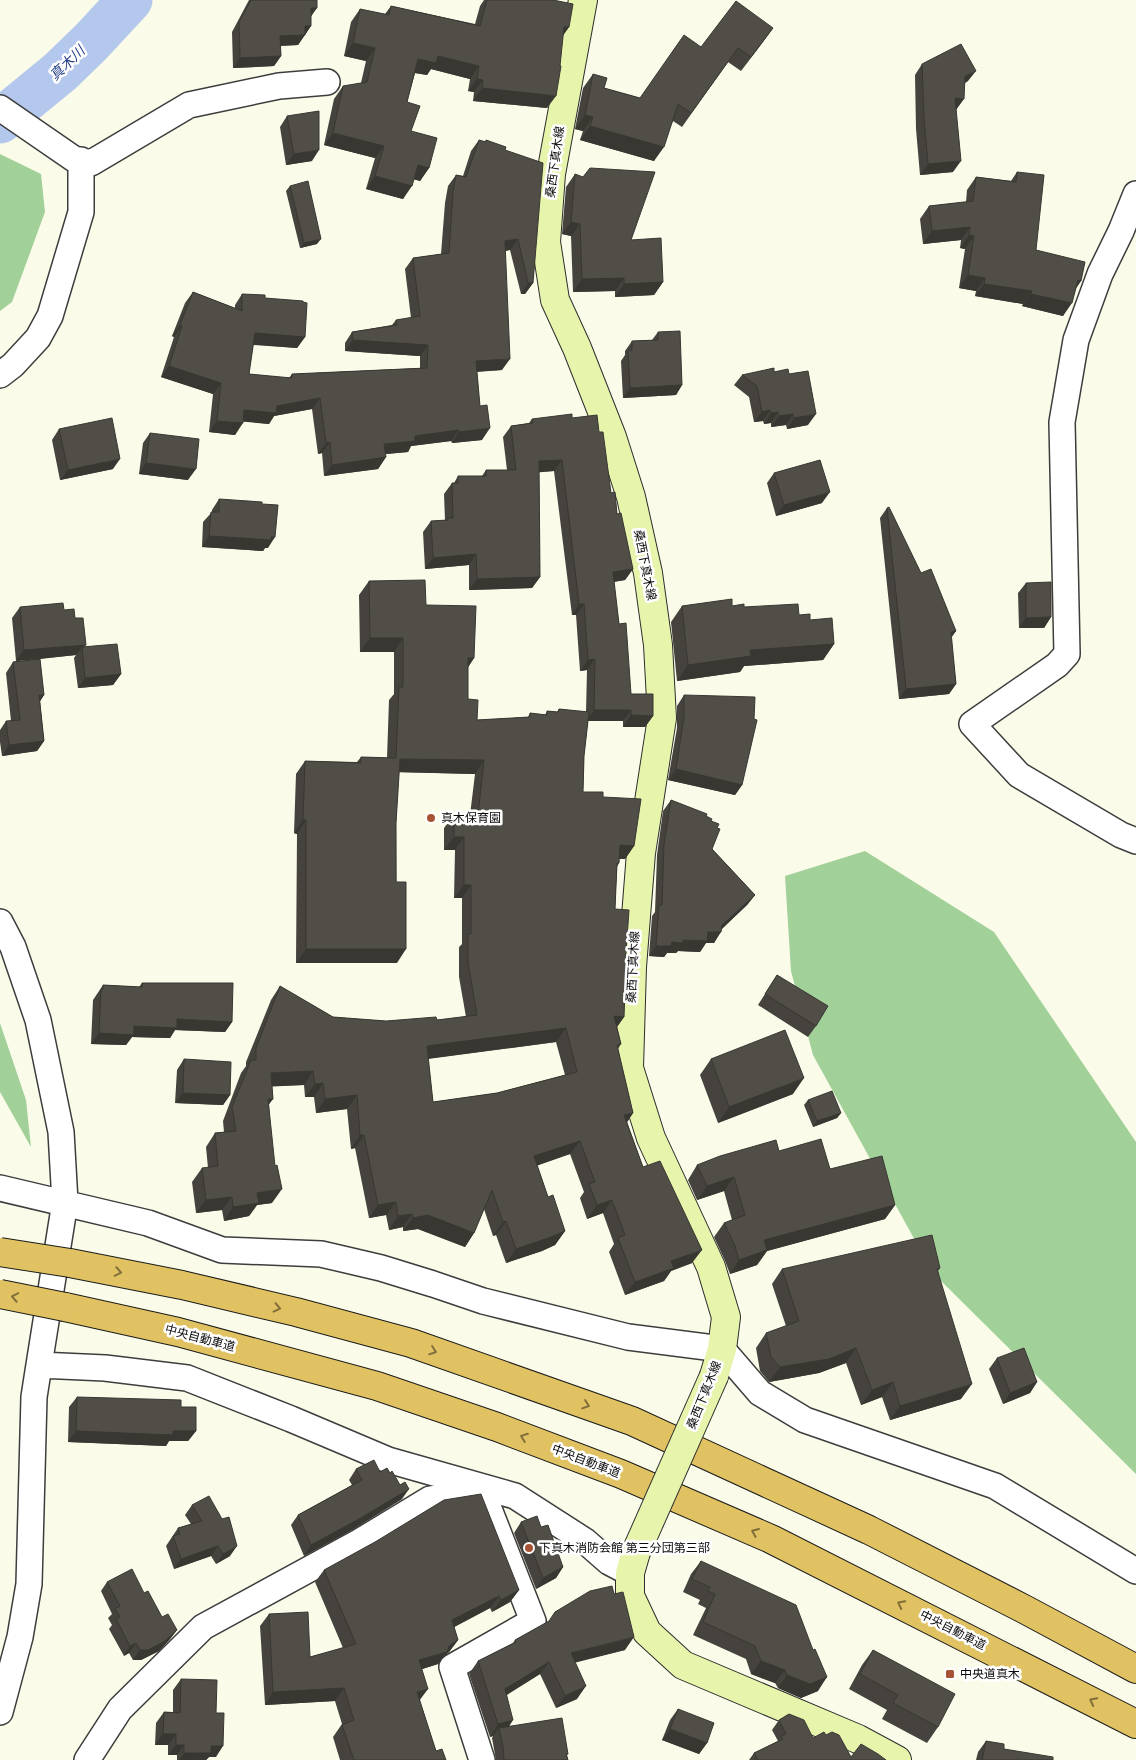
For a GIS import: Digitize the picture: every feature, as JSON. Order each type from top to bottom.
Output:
[{"type":"highway","points":[[0,1252],[70,1263],[182,1285],[296,1312],[411,1343],[632,1421],[869,1530],[1024,1609],[1136,1669]]},
{"type":"highway","name":"中央自動車道","points":[[0,1294],[178,1332],[377,1386],[497,1427],[612,1471],[771,1539],[1136,1724]]},
{"type":"main road","name":"桑西下真木線","points":[[583,0],[551,174],[546,242],[556,300],[612,437],[631,497],[648,573],[658,645],[662,718],[640,852],[632,967],[629,1068],[651,1138],[711,1267],[726,1317],[722,1349],[714,1376],[633,1562],[630,1596],[647,1632],[683,1665],[858,1739],[897,1760]]},
{"type":"street","points":[[0,108],[74,159],[91,163],[189,105],[279,86],[327,82]]},
{"type":"street","points":[[0,375],[13,365],[38,338],[50,316],[81,212],[81,160]]},
{"type":"street","points":[[1136,194],[1121,231],[1100,274],[1076,340],[1062,422],[1067,654],[1057,665],[972,724],[1019,775],[1121,835],[1136,841]]},
{"type":"street","points":[[0,922],[13,947],[38,1020],[61,1132],[65,1202],[34,1396],[28,1584],[20,1637],[0,1712]]},
{"type":"street","points":[[0,1188],[148,1223],[222,1250],[322,1254],[381,1268],[483,1301],[628,1337],[722,1349],[760,1393],[805,1420],[994,1486],[1136,1570]]},
{"type":"street","points":[[39,1366],[105,1368],[187,1378],[388,1460],[486,1490],[515,1496],[585,1541],[609,1562],[633,1562]]},
{"type":"street","points":[[88,1760],[120,1710],[203,1627],[359,1542],[430,1499],[486,1490]]},
{"type":"street","points":[[482,1760],[452,1668],[533,1621],[486,1490]]},
{"type":"green space","points":[[0,154],[41,174],[45,212],[12,302],[0,311]]},
{"type":"green space","points":[[865,851],[994,932],[1136,1142],[1136,1474],[933,1273],[813,1055],[791,971],[785,876]]},
{"type":"green space","points":[[0,1023],[26,1100],[31,1147],[0,1092]]},
{"type":"building","points":[[251,0],[317,0],[317,8],[311,8],[311,26],[305,26],[305,35],[280,36],[281,56],[240,58],[239,22]]},
{"type":"building","points":[[487,0],[553,0],[573,4],[569,27],[564,27],[561,66],[556,96],[482,88],[483,80],[477,79],[479,66],[438,56],[436,63],[418,59],[407,102],[420,106],[411,131],[437,138],[429,168],[418,165],[412,186],[375,176],[384,146],[333,133],[343,86],[367,82],[375,48],[353,43],[360,9],[389,15],[391,6],[480,26]]},
{"type":"building","points":[[736,1],[773,28],[751,57],[738,48],[691,113],[678,104],[664,147],[590,126],[593,117],[585,115],[593,74],[607,78],[604,88],[640,98],[684,35],[701,47]]},
{"type":"building","points":[[961,44],[976,71],[965,76],[964,99],[955,98],[961,161],[928,164],[922,64]]},
{"type":"building","points":[[319,111],[319,150],[294,154],[287,116]]},
{"type":"building","points":[[479,140],[486,142],[486,140],[506,147],[505,150],[543,163],[533,283],[528,283],[518,239],[505,241],[510,359],[476,361],[480,406],[487,405],[490,428],[415,436],[415,441],[384,444],[386,457],[332,465],[330,442],[326,443],[320,398],[277,406],[276,413],[244,410],[243,423],[217,421],[221,383],[169,366],[182,326],[180,325],[193,292],[242,311],[242,294],[265,295],[265,298],[303,301],[307,303],[305,337],[255,333],[249,374],[292,378],[292,374],[427,368],[428,345],[353,340],[352,332],[397,325],[396,320],[420,316],[413,258],[449,253],[456,175],[466,177]]},
{"type":"building","points":[[590,168],[655,172],[631,240],[661,238],[663,282],[624,284],[624,278],[582,279],[580,224],[571,222],[575,174],[583,177]]},
{"type":"building","points":[[1017,172],[1044,175],[1036,250],[1085,262],[1081,281],[1078,280],[1072,303],[1031,294],[1032,291],[984,284],[985,278],[968,275],[974,236],[969,235],[970,227],[932,231],[929,206],[973,201],[976,177],[1016,182]]},
{"type":"building","points":[[308,181],[321,239],[304,243],[290,186]]},
{"type":"building","points":[[680,331],[682,385],[630,388],[628,351],[632,350],[632,341],[658,340],[658,332]]},
{"type":"building","points":[[774,368],[774,372],[788,369],[789,374],[808,371],[816,414],[794,418],[793,414],[779,416],[778,412],[771,413],[770,410],[762,412],[757,386],[742,375]]},
{"type":"building","points":[[572,414],[572,418],[597,415],[599,432],[603,432],[611,493],[615,492],[617,514],[621,513],[633,569],[613,572],[619,624],[626,623],[631,694],[653,694],[653,716],[631,715],[631,710],[594,710],[595,659],[588,660],[584,604],[579,604],[562,460],[539,461],[540,577],[477,579],[476,554],[433,558],[431,521],[453,518],[452,483],[458,483],[458,476],[486,476],[486,470],[516,470],[511,426],[533,423],[532,419]]},
{"type":"building","points":[[112,418],[120,459],[68,470],[59,429]]},
{"type":"building","points":[[150,433],[199,439],[196,469],[146,463]]},
{"type":"building","points":[[820,460],[830,492],[784,505],[774,473]]},
{"type":"building","points":[[219,499],[278,505],[275,537],[271,537],[271,540],[209,536],[211,512],[219,512]]},
{"type":"building","points":[[889,507],[921,573],[931,569],[956,631],[951,632],[956,684],[906,689],[887,508]]},
{"type":"building","points":[[425,580],[426,605],[476,606],[474,658],[468,658],[468,699],[478,700],[477,720],[530,717],[530,713],[547,715],[547,711],[558,712],[559,709],[589,712],[584,756],[583,792],[603,792],[603,797],[641,799],[634,846],[620,845],[619,863],[617,863],[615,909],[629,910],[624,1017],[614,1016],[621,1044],[617,1045],[633,1113],[624,1115],[643,1167],[660,1161],[702,1250],[671,1261],[674,1268],[635,1282],[618,1238],[625,1235],[612,1200],[597,1205],[589,1184],[595,1182],[580,1141],[534,1156],[548,1197],[553,1195],[565,1231],[551,1237],[516,1249],[506,1221],[503,1222],[492,1190],[474,1233],[428,1215],[413,1218],[412,1214],[398,1216],[396,1202],[378,1205],[364,1135],[360,1135],[357,1095],[325,1099],[323,1083],[315,1084],[313,1071],[271,1073],[273,1099],[268,1099],[275,1166],[277,1165],[282,1189],[257,1193],[259,1203],[233,1207],[232,1197],[206,1200],[202,1168],[218,1166],[215,1133],[236,1131],[232,1107],[251,1060],[256,1060],[256,1048],[280,986],[333,1017],[386,1021],[436,1017],[437,1020],[477,1015],[468,963],[468,934],[471,934],[471,885],[464,885],[464,837],[454,837],[454,815],[478,815],[484,760],[400,759],[396,823],[396,882],[406,882],[406,949],[306,949],[306,820],[303,820],[305,761],[361,763],[361,757],[396,758],[399,687],[403,687],[403,638],[370,638],[369,581]],"holes":[[[566,1028],[577,1072],[497,1093],[433,1102],[427,1046]]]},
{"type":"building","points":[[1051,582],[1051,617],[1026,618],[1026,583]]},
{"type":"building","points":[[732,599],[732,606],[744,604],[744,607],[798,604],[799,615],[810,614],[810,620],[832,618],[834,644],[750,650],[751,656],[688,665],[682,606]]},
{"type":"building","points":[[63,603],[64,610],[74,609],[75,618],[83,618],[86,645],[24,650],[20,607]]},
{"type":"building","points":[[117,644],[121,674],[85,678],[82,647]]},
{"type":"building","points":[[40,659],[44,695],[39,695],[44,741],[9,745],[6,721],[20,720],[13,662]]},
{"type":"building","points":[[684,695],[755,697],[754,719],[757,720],[742,785],[676,769],[684,717]]},
{"type":"building","points":[[671,800],[707,814],[706,816],[712,819],[711,821],[719,824],[717,828],[720,829],[712,849],[755,895],[722,925],[721,932],[708,932],[707,941],[683,940],[683,943],[672,942],[671,946],[656,946],[659,905],[662,905],[664,844]]},
{"type":"building","points":[[777,975],[828,1006],[816,1026],[765,994]]},
{"type":"building","points":[[142,983],[233,983],[232,1022],[177,1019],[177,1028],[134,1026],[134,1035],[99,1033],[101,989],[103,989],[103,985],[142,987]]},
{"type":"building","points":[[785,1030],[804,1078],[729,1107],[711,1059]]},
{"type":"building","points":[[184,1059],[231,1062],[230,1095],[183,1093]]},
{"type":"building","points":[[832,1091],[841,1113],[817,1121],[808,1100]]},
{"type":"building","points":[[821,1139],[830,1169],[882,1156],[895,1205],[764,1240],[767,1250],[739,1260],[735,1246],[724,1223],[745,1215],[734,1177],[707,1186],[697,1165],[720,1156],[776,1140],[779,1151]]},
{"type":"building","points":[[932,1235],[940,1268],[937,1269],[972,1384],[900,1406],[893,1382],[872,1390],[856,1348],[829,1359],[780,1367],[771,1357],[766,1333],[799,1321],[782,1269]]},
{"type":"building","points":[[1024,1348],[1037,1382],[1010,1393],[997,1358]]},
{"type":"building","points":[[77,1397],[181,1400],[181,1407],[196,1407],[196,1431],[173,1431],[173,1435],[76,1431]]},
{"type":"building","points":[[374,1460],[380,1472],[387,1468],[390,1473],[392,1471],[400,1485],[405,1482],[409,1489],[311,1545],[298,1515],[362,1480],[356,1469]]},
{"type":"building","points":[[481,1494],[519,1590],[501,1600],[499,1596],[452,1620],[458,1640],[449,1646],[447,1652],[419,1660],[428,1689],[417,1692],[436,1751],[442,1749],[446,1760],[354,1760],[342,1725],[354,1720],[344,1688],[273,1692],[269,1614],[308,1612],[310,1657],[356,1644],[324,1570],[375,1542],[444,1500]]},
{"type":"building","points":[[209,1496],[222,1519],[229,1517],[237,1546],[223,1554],[218,1546],[181,1559],[173,1536],[180,1534],[178,1528],[202,1521],[192,1505]]},
{"type":"building","points":[[537,1516],[541,1527],[548,1525],[563,1567],[543,1578],[521,1522]]},
{"type":"building","points":[[701,1561],[796,1605],[813,1650],[815,1649],[827,1677],[810,1684],[787,1675],[785,1670],[761,1661],[755,1646],[703,1622],[715,1594],[708,1591],[710,1587],[692,1579]]},
{"type":"building","points":[[132,1569],[144,1593],[148,1591],[162,1617],[168,1614],[177,1630],[165,1641],[148,1650],[140,1650],[136,1643],[130,1646],[116,1619],[120,1617],[115,1609],[120,1606],[107,1582]]},
{"type":"building","points":[[612,1586],[614,1594],[623,1592],[634,1637],[571,1653],[586,1686],[565,1696],[549,1662],[505,1689],[513,1720],[498,1724],[478,1661],[516,1642],[515,1640],[549,1621],[555,1612],[590,1591]]},
{"type":"building","points":[[873,1650],[955,1694],[938,1727],[893,1703],[898,1695],[860,1674]]},
{"type":"building","points":[[181,1679],[217,1680],[216,1713],[224,1713],[223,1746],[211,1746],[211,1753],[184,1753],[184,1745],[176,1745],[176,1734],[163,1734],[164,1712],[180,1713]]},
{"type":"building","points":[[678,1709],[714,1723],[707,1743],[670,1729]]},
{"type":"building","points":[[789,1714],[804,1720],[813,1738],[824,1732],[826,1735],[832,1732],[839,1735],[851,1757],[861,1744],[886,1760],[758,1760],[754,1753],[783,1739],[781,1736],[786,1734],[779,1720]]},
{"type":"building","points":[[562,1718],[568,1760],[504,1760],[499,1728]]},
{"type":"building","points":[[986,1741],[1004,1744],[1004,1749],[1053,1757],[1053,1760],[982,1760]]},
{"type":"waterway","name":"真木川","points":[[0,121],[60,72],[130,0]]},
{"type":"place","name":"真木保育園","points":[[431,818]]},
{"type":"place","name":"下真木消防会館 第三分団第三部","points":[[529,1548]]},
{"type":"place","name":"中央道真木","points":[[950,1674]]}]
